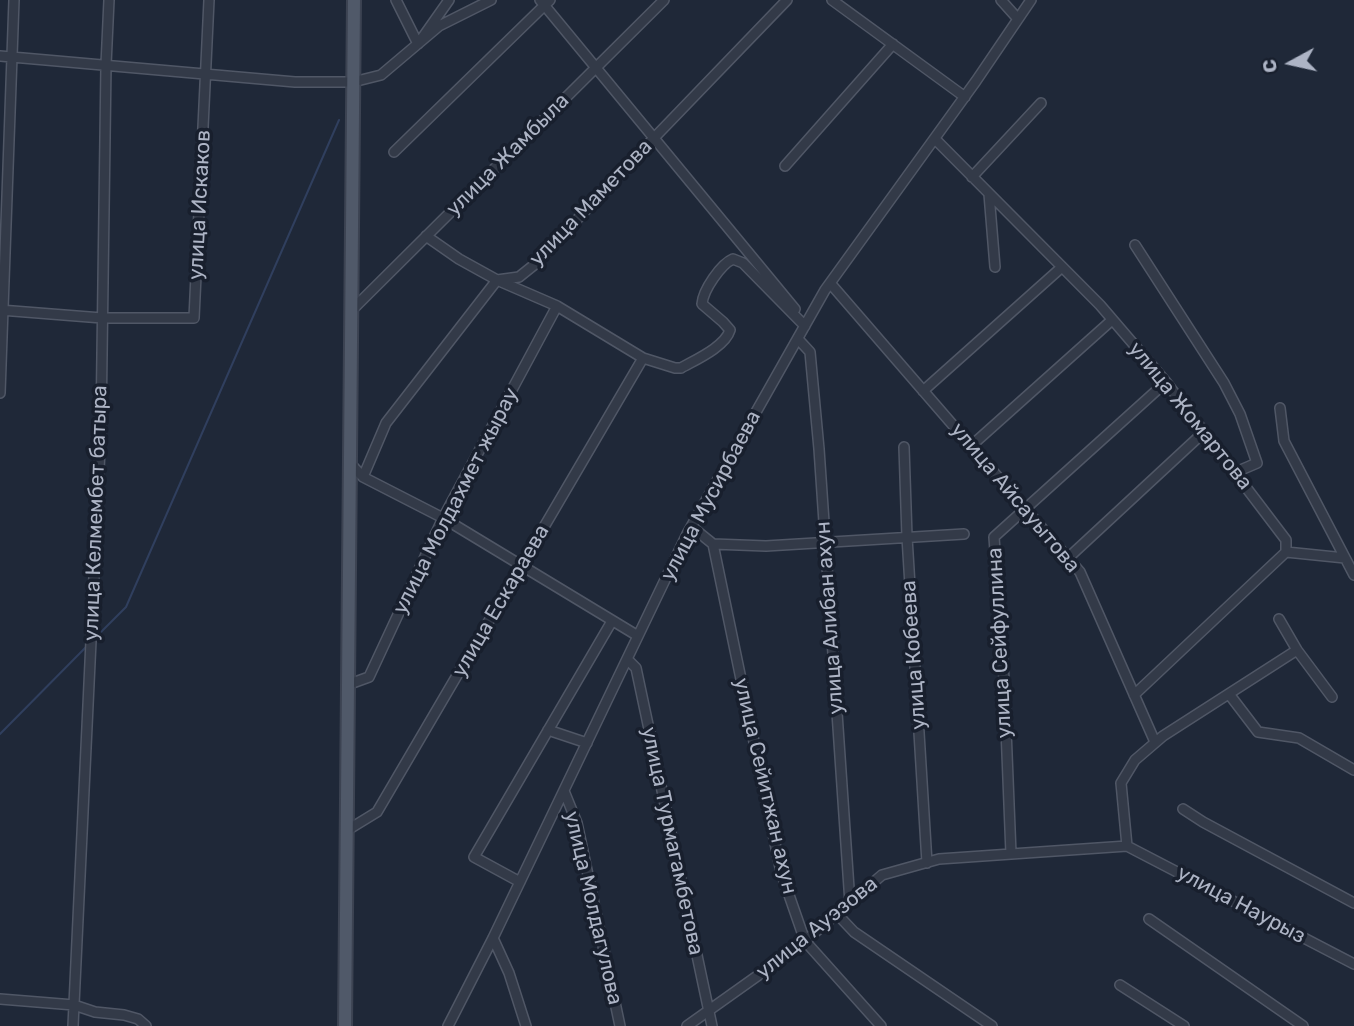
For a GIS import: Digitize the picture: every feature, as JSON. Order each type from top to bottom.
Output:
[{"type":"main road","points":[[345,1026],[354,0]]},
{"type":"street","points":[[0,393],[15,0]]},
{"type":"street","name":"улица Келмембет батыра","points":[[73,1026],[100,441],[108,0]]},
{"type":"street","name":"улица Искаков","points":[[102,317],[194,318],[209,0]]},
{"type":"street","points":[[396,0],[418,44]]},
{"type":"street","points":[[418,44],[449,0]]},
{"type":"street","points":[[0,57],[295,82],[353,82],[381,75],[439,26],[491,0]]},
{"type":"street","name":"улица Жамбыла","points":[[352,310],[664,0]]},
{"type":"street","points":[[832,0],[965,97]]},
{"type":"street","points":[[1001,0],[1018,19]]},
{"type":"street","name":"улица Мусирбаева","points":[[448,1026],[692,527],[798,339],[830,283],[965,97],[1031,0]]},
{"type":"street","points":[[394,152],[545,2],[806,325]]},
{"type":"street","name":"улица Маметова","points":[[497,280],[519,277],[534,265],[780,2]]},
{"type":"street","points":[[785,166],[893,44]]},
{"type":"street","points":[[972,177],[1041,103]]},
{"type":"street","name":"улица Жомартова","points":[[934,139],[1100,305],[1166,382],[1286,540],[1286,552]]},
{"type":"street","points":[[989,194],[995,267]]},
{"type":"street","points":[[426,236],[459,259],[497,280],[558,306],[643,358],[675,368],[681,368],[729,335],[730,330],[702,304],[703,296],[726,262],[733,260],[743,264],[806,325]]},
{"type":"street","points":[[1135,245],[1224,383],[1240,414],[1257,463],[1236,472]]},
{"type":"street","points":[[923,391],[1062,267]]},
{"type":"street","points":[[363,477],[386,423],[497,280]]},
{"type":"street","name":"улица Айсауытова","points":[[830,283],[1080,572],[1155,742]]},
{"type":"street","name":"улица Молдахмет жырау","points":[[347,685],[369,677],[443,518],[558,306]]},
{"type":"street","points":[[2,310],[102,317]]},
{"type":"street","points":[[971,446],[1112,320]]},
{"type":"street","name":"улица Алибан ахун","points":[[798,339],[810,352],[850,903]]},
{"type":"street","name":"улица Ескараева","points":[[346,831],[377,812],[643,358]]},
{"type":"street","name":"улица Сейфуллина","points":[[1011,854],[1004,679],[994,537],[1166,382]]},
{"type":"street","points":[[1280,408],[1284,441],[1354,575]]},
{"type":"street","points":[[1068,558],[1204,432]]},
{"type":"street","name":"улица Кобеева","points":[[904,447],[906,537],[927,863]]},
{"type":"street","points":[[349,462],[363,477],[443,518],[638,636]]},
{"type":"street","points":[[692,527],[713,544],[766,546],[964,534]]},
{"type":"street","name":"улица Сейитжан ахун","points":[[713,544],[781,872],[805,941],[881,1026]]},
{"type":"street","points":[[1134,695],[1286,552],[1345,558]]},
{"type":"street","points":[[1279,619],[1297,650],[1332,697]]},
{"type":"street","points":[[520,882],[474,856],[612,621]]},
{"type":"street","points":[[1127,846],[1121,783],[1135,760],[1163,736],[1297,650]]},
{"type":"street","name":"улица Турмагамбетова","points":[[627,659],[636,668],[712,1026]]},
{"type":"street","points":[[1229,694],[1258,732],[1299,738],[1354,770]]},
{"type":"street","points":[[548,730],[587,743]]},
{"type":"street","name":"улица Молдагулова","points":[[564,791],[576,823],[620,1026]]},
{"type":"street","points":[[1182,809],[1354,903]]},
{"type":"street","name":"улица Ауэзова","points":[[687,1026],[805,941],[882,875],[939,859],[1127,846]]},
{"type":"street","name":"улица Наурыз","points":[[1127,846],[1354,964]]},
{"type":"street","points":[[837,914],[854,932],[992,1026]]},
{"type":"street","points":[[1149,919],[1303,1026]]},
{"type":"street","points":[[493,938],[509,973],[526,1026]]},
{"type":"street","points":[[1120,985],[1184,1026]]},
{"type":"street","points":[[0,999],[74,1005],[95,1012],[138,1019],[146,1026]]},
{"type":"waterway","points":[[94,639],[126,607],[339,120]]},
{"type":"waterway","points":[[0,734],[88,645]]}]
